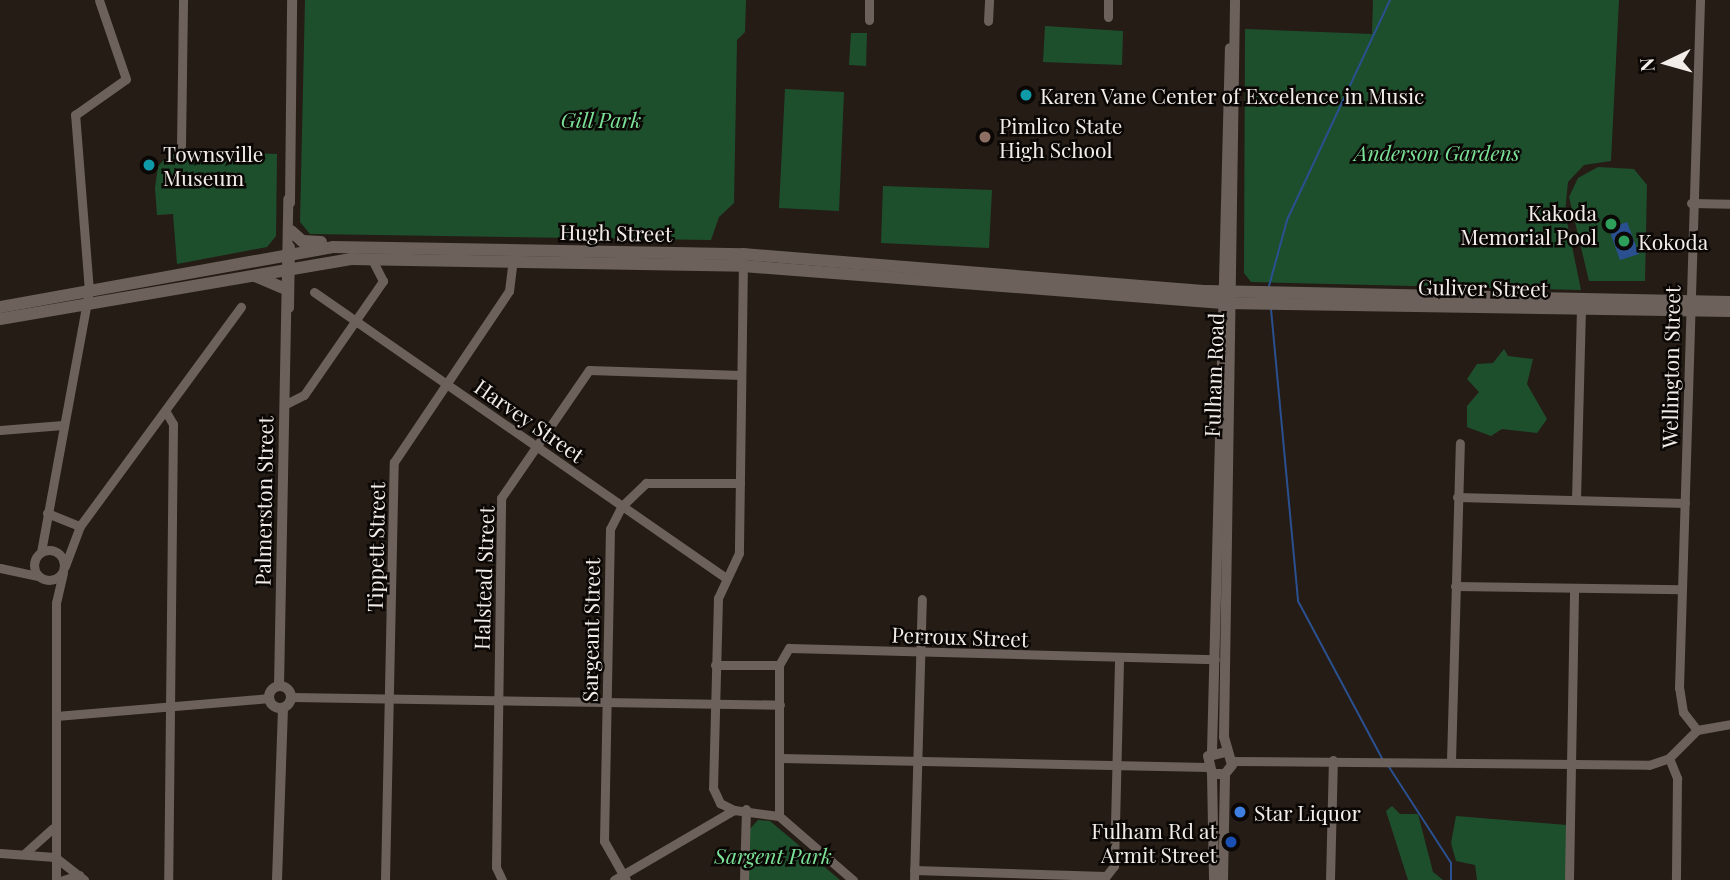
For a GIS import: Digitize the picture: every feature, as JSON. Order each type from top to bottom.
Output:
[{"type":"main road","points":[[291,231],[302,241],[333,247]]},
{"type":"main road","name":"Hugh Street","points":[[0,319],[246,275],[333,247],[513,256],[743,260],[1229,297]]},
{"type":"main road","name":"Hugh Street","points":[[0,307],[89,290],[287,261],[513,256]]},
{"type":"main road","points":[[246,275],[282,288]]},
{"type":"main road","name":"Guliver Street","points":[[1229,297],[1581,308],[1730,302]]},
{"type":"main road","name":"Guliver Street","points":[[1298,299],[1689,305],[1730,311]]},
{"type":"street","points":[[56,603],[43,578],[38,555],[46,536],[47,513],[84,304],[89,290],[75,116],[126,79],[99,0]]},
{"type":"street","points":[[181,146],[183,0]]},
{"type":"street","name":"Palmerston Street","points":[[279,687],[292,0]]},
{"type":"street","points":[[869,0],[869,20]]},
{"type":"street","points":[[988,21],[989,0]]},
{"type":"street","points":[[1108,0],[1108,17]]},
{"type":"street","name":"Fulham Road","points":[[1229,756],[1229,297],[1234,0]]},
{"type":"street","name":"Wellington Street","points":[[1697,730],[1680,701],[1691,203],[1700,0]]},
{"type":"street","name":"Palmerston Street","points":[[286,316],[282,288],[291,231],[288,199]]},
{"type":"street","points":[[1691,203],[1730,204]]},
{"type":"street","name":"Tippett Street","points":[[385,880],[394,462],[509,290],[513,256]]},
{"type":"street","points":[[284,405],[304,395],[383,281],[372,259]]},
{"type":"street","points":[[734,810],[720,803],[713,788],[715,665],[726,578],[739,553],[743,260]]},
{"type":"street","name":"Harvey Street","points":[[314,292],[726,578]]},
{"type":"street","name":"Fulham Road","points":[[1209,770],[1212,752],[1229,297]]},
{"type":"street","points":[[55,880],[52,829],[56,603],[73,538],[241,307]]},
{"type":"street","points":[[1576,499],[1581,308]]},
{"type":"street","name":"Halstead Street","points":[[502,880],[496,867],[501,498],[589,370],[741,375]]},
{"type":"street","points":[[166,412],[173,424],[168,880]]},
{"type":"street","points":[[0,430],[63,425]]},
{"type":"street","points":[[1451,761],[1460,443]]},
{"type":"street","name":"Sargeant Street","points":[[621,878],[604,841],[610,528],[621,507],[646,483],[740,483]]},
{"type":"street","points":[[1457,497],[1685,503]]},
{"type":"street","points":[[47,513],[80,526]]},
{"type":"street","points":[[46,536],[64,569]]},
{"type":"street","points":[[17,568],[38,555],[54,551],[73,538]]},
{"type":"street","points":[[0,568],[17,568],[43,578],[64,569]]},
{"type":"street","points":[[1455,586],[1682,589]]},
{"type":"street","points":[[1569,880],[1574,588]]},
{"type":"street","points":[[922,599],[918,653],[918,761],[913,877],[1104,878],[1114,866],[1119,658]]},
{"type":"street","name":"Perroux Street","points":[[779,665],[789,648],[1215,659]]},
{"type":"street","points":[[715,665],[779,665],[779,816]]},
{"type":"street","points":[[269,698],[279,687],[292,697],[780,705]]},
{"type":"street","points":[[277,880],[282,708],[292,697]]},
{"type":"street","points":[[56,716],[172,704],[269,698],[282,708]]},
{"type":"street","points":[[1212,752],[1229,756],[1361,761],[1649,765],[1669,758],[1697,730],[1730,724]]},
{"type":"street","points":[[1223,880],[1225,775],[1229,756]]},
{"type":"street","points":[[781,758],[1116,766],[1209,770],[1225,775]]},
{"type":"street","points":[[1669,758],[1677,778],[1676,880]]},
{"type":"street","points":[[1330,880],[1333,760]]},
{"type":"street","points":[[1209,770],[1214,880]]},
{"type":"street","points":[[621,878],[734,810],[746,809],[779,816],[853,880]]},
{"type":"street","points":[[744,880],[746,809]]},
{"type":"street","points":[[24,854],[52,829]]},
{"type":"street","points":[[0,853],[55,857],[81,877]]},
{"type":"street","points":[[63,880],[81,877]]},
{"type":"green space","name":"Gill Park","points":[[305,0],[746,0],[745,32],[737,40],[734,203],[719,217],[711,240],[310,234],[300,222]]},
{"type":"green space","name":"Anderson Gardens","points":[[1373,0],[1619,0],[1611,161],[1584,165],[1568,182],[1565,212],[1581,290],[1251,282],[1244,273],[1245,29],[1372,34]]},
{"type":"green space","points":[[1045,26],[1123,31],[1122,65],[1043,62]]},
{"type":"green space","points":[[851,33],[867,33],[866,66],[849,65]]},
{"type":"green space","points":[[785,89],[844,92],[839,211],[779,208]]},
{"type":"green space","points":[[173,151],[277,154],[276,236],[267,247],[177,264],[173,214],[157,215],[155,188],[158,166]]},
{"type":"green space","name":"Kakoda Memorial Pool","points":[[1598,167],[1634,169],[1647,185],[1645,281],[1589,281],[1569,197],[1578,178]]},
{"type":"green space","points":[[883,186],[992,190],[989,248],[881,243]]},
{"type":"green space","points":[[1504,349],[1508,356],[1533,359],[1527,384],[1547,419],[1537,433],[1502,429],[1491,436],[1467,427],[1467,406],[1479,392],[1467,379],[1477,364],[1493,363]]},
{"type":"green space","points":[[1392,806],[1400,814],[1418,814],[1433,872],[1443,880],[1408,880],[1386,811]]},
{"type":"green space","points":[[1456,816],[1567,825],[1566,880],[1477,880],[1475,865],[1456,861],[1451,843]]},
{"type":"green space","name":"Sargent Park","points":[[758,820],[770,821],[840,880],[747,880],[749,830]]},
{"type":"water","name":"Kokoda","points":[[1618,220],[1610,228],[1627,222],[1639,254],[1620,260],[1607,224]]},
{"type":"waterway","points":[[1269,286],[1287,220],[1390,0]]},
{"type":"waterway","points":[[1271,309],[1298,601],[1383,760]]},
{"type":"waterway","points":[[1389,767],[1451,863],[1451,880]]},
{"type":"place","name":"Karen Vane Center of Excelence in Music","points":[[1026,95]]},
{"type":"place","name":"Pimlico State High School","points":[[985,137]]},
{"type":"place","name":"Townsville Museum","points":[[149,165]]},
{"type":"place","name":"Kakoda Memorial Pool","points":[[1611,224]]},
{"type":"place","name":"Kokoda","points":[[1624,241]]},
{"type":"place","name":"Star Liquor","points":[[1240,812]]},
{"type":"place","name":"Fulham Rd at Armit Street","points":[[1231,842]]}]
